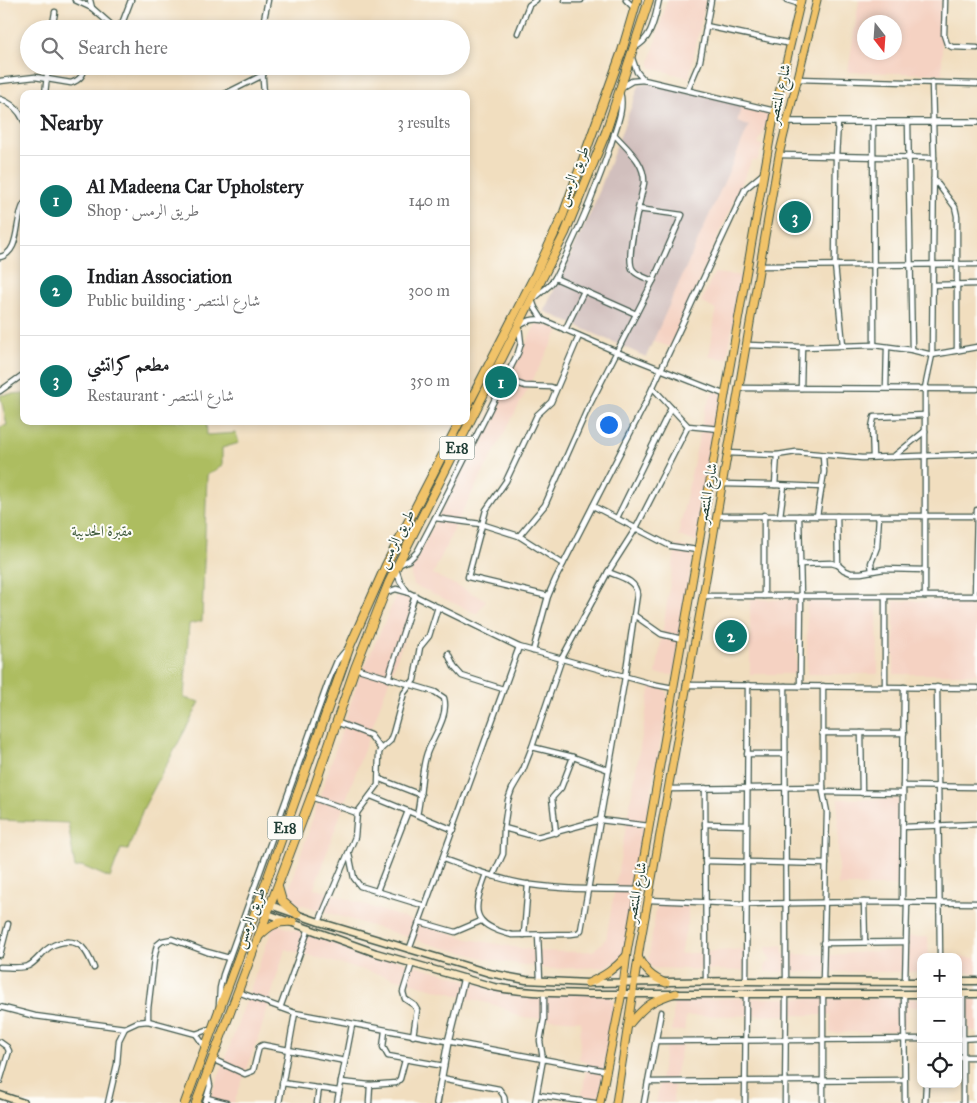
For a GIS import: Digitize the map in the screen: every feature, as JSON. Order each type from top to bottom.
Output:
[{"type":"highway","name":"طريق الرمس","points":[[470,401],[535,275],[563,215],[622,52],[636,0]]},
{"type":"highway","name":"طريق الرمس","points":[[470,423],[565,233],[620,89],[648,0]]},
{"type":"highway","name":"طريق الرمس","points":[[186,1103],[219,1009],[258,908],[350,646],[386,565],[458,425]]},
{"type":"highway","name":"طريق الرمس","points":[[196,1103],[311,797],[355,668],[385,593],[469,425]]},
{"type":"highway","points":[[278,884],[278,893],[282,901],[297,914]]},
{"type":"highway","points":[[258,937],[273,924],[283,921],[293,922]]},
{"type":"main road","name":"شارع المنتصر","points":[[616,1103],[638,957],[703,596],[779,155],[817,0]]},
{"type":"main road","name":"شارع المنتصر","points":[[600,1103],[622,993],[626,955],[775,111],[800,2]]},
{"type":"main road","points":[[258,908],[270,905],[409,950],[506,977],[588,983],[746,981],[917,982]]},
{"type":"main road","points":[[258,908],[266,914],[376,953],[502,989],[544,993],[917,994]]},
{"type":"main road","points":[[376,953],[377,948],[382,944],[403,951],[409,950]]},
{"type":"main road","points":[[588,983],[605,976],[616,968],[626,955]]},
{"type":"main road","points":[[638,957],[652,977],[666,983]]},
{"type":"main road","points":[[962,982],[977,981]]},
{"type":"main road","points":[[627,1028],[641,1010],[655,999],[676,993]]},
{"type":"main road","points":[[962,994],[977,994]]},
{"type":"main road","points":[[0,1095],[24,1103]]},
{"type":"street","points":[[75,0],[92,8],[106,20]]},
{"type":"street","points":[[90,0],[92,8]]},
{"type":"street","points":[[124,20],[131,0]]},
{"type":"street","points":[[264,20],[268,0]]},
{"type":"street","points":[[518,33],[529,5],[536,0]]},
{"type":"street","points":[[565,0],[581,0]]},
{"type":"street","points":[[626,0],[634,8]]},
{"type":"street","points":[[644,80],[634,65],[632,51],[648,37],[659,0]]},
{"type":"street","points":[[688,89],[700,61],[711,0]]},
{"type":"street","points":[[786,0],[800,2]]},
{"type":"street","points":[[945,0],[944,34],[947,44],[952,48],[977,48]]},
{"type":"street","points":[[54,20],[55,12]]},
{"type":"street","points":[[706,26],[791,44]]},
{"type":"street","points":[[45,90],[47,75]]},
{"type":"street","points":[[0,81],[29,77],[71,83],[76,82],[83,75]]},
{"type":"street","points":[[234,90],[263,75],[264,90]]},
{"type":"street","points":[[797,79],[977,84]]},
{"type":"street","points":[[543,320],[532,300],[550,285],[555,278],[592,200],[622,107],[620,89],[632,81],[644,80],[775,111]]},
{"type":"street","points":[[925,596],[925,388],[932,354],[934,266],[932,82]]},
{"type":"street","points":[[0,100],[12,105],[20,113]]},
{"type":"street","points":[[786,122],[977,122]]},
{"type":"street","points":[[838,122],[835,265],[843,345]]},
{"type":"street","points":[[873,122],[874,345]]},
{"type":"street","points":[[908,122],[912,350]]},
{"type":"street","points":[[614,134],[640,163],[644,174],[644,183],[632,240],[630,265],[636,273],[653,281]]},
{"type":"street","points":[[779,155],[934,158]]},
{"type":"street","points":[[533,651],[548,596],[563,564],[662,371],[745,189],[764,173]]},
{"type":"street","points":[[934,179],[956,211],[958,265],[957,350]]},
{"type":"street","points":[[519,536],[545,504],[587,410],[653,281],[682,215],[638,209]]},
{"type":"street","points":[[0,257],[8,254],[13,248],[20,214]]},
{"type":"street","points":[[760,266],[934,266],[977,264]]},
{"type":"street","points":[[555,278],[636,314]]},
{"type":"street","points":[[933,285],[977,284]]},
{"type":"street","points":[[565,330],[584,291]]},
{"type":"street","points":[[407,592],[400,581],[397,567],[414,556],[435,518],[520,350],[519,326],[533,319],[543,320],[662,371],[726,395]]},
{"type":"street","points":[[548,596],[468,577],[486,510],[506,481],[537,415],[551,402],[579,336]]},
{"type":"street","points":[[747,345],[874,345],[932,354],[977,347]]},
{"type":"street","points":[[801,388],[802,346]]},
{"type":"street","points":[[886,388],[888,347]]},
{"type":"street","points":[[0,391],[20,377]]},
{"type":"street","points":[[505,379],[525,386],[551,387],[556,389]]},
{"type":"street","points":[[653,388],[688,426],[720,429]]},
{"type":"street","points":[[739,388],[977,389]]},
{"type":"street","points":[[617,518],[671,408]]},
{"type":"street","points":[[873,457],[872,427],[874,416],[925,415]]},
{"type":"street","points":[[493,876],[503,854],[508,800],[532,747],[562,658],[608,572],[636,528],[688,426]]},
{"type":"street","points":[[892,457],[925,431]]},
{"type":"street","points":[[728,453],[777,455],[796,452],[862,458],[977,454]]},
{"type":"street","points":[[775,485],[777,455]]},
{"type":"street","points":[[817,516],[824,472],[823,455]]},
{"type":"street","points":[[722,484],[822,487]]},
{"type":"street","points":[[780,516],[784,486]]},
{"type":"street","points":[[593,506],[670,546],[698,550]]},
{"type":"street","points":[[703,596],[976,596],[977,510]]},
{"type":"street","points":[[717,516],[977,516]]},
{"type":"street","points":[[764,516],[764,596]]},
{"type":"street","points":[[799,516],[801,597],[800,686]]},
{"type":"street","points":[[837,516],[838,565]]},
{"type":"street","points":[[872,571],[871,562],[877,547],[879,516]]},
{"type":"street","points":[[435,518],[481,524],[519,536],[563,564]]},
{"type":"street","points":[[800,564],[831,563],[851,573],[884,569],[925,570]]},
{"type":"street","points":[[486,874],[476,906],[477,913],[481,921],[503,933],[538,935],[578,933],[583,925],[637,595],[635,585],[608,572]]},
{"type":"street","points":[[385,593],[396,590],[415,595],[519,647],[625,677],[673,688]]},
{"type":"street","points":[[388,679],[415,595]]},
{"type":"street","points":[[885,597],[885,686]]},
{"type":"street","points":[[319,922],[355,837],[357,813],[378,785],[381,749],[390,741],[404,693],[415,676],[420,647],[429,636],[438,607]]},
{"type":"street","points":[[634,615],[661,634],[682,639]]},
{"type":"street","points":[[219,1009],[220,988],[229,958],[329,680],[337,661],[350,646]]},
{"type":"street","points":[[409,950],[519,647]]},
{"type":"street","points":[[448,654],[454,667],[462,676],[503,689]]},
{"type":"street","points":[[355,668],[435,692],[444,698],[445,704],[441,722],[424,763],[418,815]]},
{"type":"street","points":[[686,685],[977,688]]},
{"type":"street","points":[[746,981],[748,686]]},
{"type":"street","points":[[785,686],[786,981]]},
{"type":"street","points":[[822,686],[824,790],[827,812],[823,981]]},
{"type":"street","points":[[904,687],[905,982]]},
{"type":"street","points":[[937,687],[940,953]]},
{"type":"street","points":[[336,722],[370,735],[381,749]]},
{"type":"street","points":[[822,733],[904,733]]},
{"type":"street","points":[[861,733],[862,793]]},
{"type":"street","points":[[532,747],[573,757],[609,770]]},
{"type":"street","points":[[747,754],[785,754]]},
{"type":"street","points":[[556,833],[552,798],[561,788],[573,757]]},
{"type":"street","points":[[380,779],[421,795]]},
{"type":"street","points":[[903,786],[977,787]]},
{"type":"street","points":[[705,788],[704,903],[706,982]]},
{"type":"street","points":[[668,789],[786,788],[862,793],[903,793]]},
{"type":"street","points":[[371,796],[454,830]]},
{"type":"street","points":[[311,797],[357,813]]},
{"type":"street","points":[[377,892],[408,811]]},
{"type":"street","points":[[504,828],[537,837],[600,820],[649,826]]},
{"type":"street","points":[[705,824],[747,825]]},
{"type":"street","points":[[903,826],[977,824]]},
{"type":"street","points":[[349,853],[354,878],[360,886],[426,906]]},
{"type":"street","points":[[443,859],[486,874],[528,884],[638,890]]},
{"type":"street","points":[[705,861],[826,864]]},
{"type":"street","points":[[524,935],[528,884]]},
{"type":"street","points":[[649,900],[746,904],[977,903]]},
{"type":"street","points":[[864,902],[865,942]]},
{"type":"street","points":[[420,922],[455,932],[481,921]]},
{"type":"street","points":[[0,955],[8,924]]},
{"type":"street","points":[[280,1008],[308,928]]},
{"type":"street","points":[[538,935],[540,980]]},
{"type":"street","points":[[148,1021],[154,959],[158,945],[162,941],[172,939],[229,958]]},
{"type":"street","points":[[823,943],[906,942]]},
{"type":"street","points":[[0,967],[28,965],[52,945],[62,943],[82,947],[94,968]]},
{"type":"street","points":[[412,963],[403,992],[405,999],[414,1005],[417,1010],[413,1036]]},
{"type":"street","points":[[437,1103],[448,1042],[464,978]]},
{"type":"street","points":[[238,992],[295,1013],[607,1071]]},
{"type":"street","points":[[535,1103],[538,1095],[543,1059],[540,1042],[544,1019],[544,993]]},
{"type":"street","points":[[745,1103],[746,993]]},
{"type":"street","points":[[785,1103],[786,994]]},
{"type":"street","points":[[822,1103],[823,994]]},
{"type":"street","points":[[904,994],[905,1103]]},
{"type":"street","points":[[0,1007],[35,1016],[125,1028],[138,1022],[148,1021],[196,1034],[206,1047]]},
{"type":"street","points":[[644,1103],[661,1012]]},
{"type":"street","points":[[279,1103],[295,1013]]},
{"type":"street","points":[[336,1103],[352,1025]]},
{"type":"street","points":[[196,1034],[213,1027]]},
{"type":"street","points":[[108,1103],[117,1064],[119,1040],[125,1028]]},
{"type":"street","points":[[385,1031],[383,1047],[388,1056],[444,1066]]},
{"type":"street","points":[[962,1039],[977,1038]]},
{"type":"street","points":[[656,1041],[917,1039]]},
{"type":"street","points":[[0,1042],[9,1051],[0,1081]]},
{"type":"street","points":[[212,1059],[245,1074],[253,1071],[259,1047],[261,1046],[345,1060]]},
{"type":"street","points":[[962,1057],[977,1057]]},
{"type":"street","points":[[341,1082],[370,1085],[396,1084],[400,1079],[406,1060]]},
{"type":"street","points":[[207,1074],[210,1086],[206,1101],[226,1103]]},
{"type":"street","points":[[442,1078],[499,1089],[504,1096],[505,1103]]},
{"type":"street","points":[[648,1082],[904,1080]]},
{"type":"street","points":[[962,1080],[963,1103]]},
{"type":"street","points":[[282,1083],[339,1091]]},
{"type":"street","points":[[369,1103],[370,1085]]},
{"type":"street","points":[[317,1103],[319,1088]]},
{"type":"street","points":[[925,1103],[926,1088]]},
{"type":"street","points":[[538,1095],[595,1103]]},
{"type":"shaded area","points":[[667,0],[706,0],[689,78],[650,66]]},
{"type":"shaded area","points":[[859,0],[942,0],[942,74],[848,72]]},
{"type":"shaded area","points":[[650,82],[742,104],[737,122],[749,126],[646,357],[544,311],[592,210],[639,86]]},
{"type":"shaded area","points":[[742,104],[772,112],[758,144],[763,145],[757,161],[752,160],[670,347],[653,341],[748,127],[736,122]]},
{"type":"shaded area","points":[[714,273],[742,276],[727,359],[709,357],[716,310],[701,302]]},
{"type":"shaded area","points":[[538,320],[559,330],[461,514],[433,574],[486,600],[477,614],[414,585],[411,575],[413,565]]},
{"type":"shaded area","points":[[715,389],[723,394],[697,542],[678,536],[705,409]]},
{"type":"shaded area","points":[[676,545],[694,549],[674,675],[656,674]]},
{"type":"shaded area","points":[[399,590],[418,600],[314,888],[468,939],[538,951],[593,951],[606,939],[651,685],[660,687],[666,690],[668,700],[630,911],[624,955],[614,963],[604,967],[548,969],[492,960],[433,945],[297,903],[291,897],[289,890],[358,681]]},
{"type":"shaded area","points":[[750,599],[796,600],[796,674],[750,674]]},
{"type":"shaded area","points":[[977,600],[977,674],[894,674],[894,601]]},
{"type":"shaded area","points":[[807,601],[877,601],[878,674],[807,674]]},
{"type":"shaded area","points":[[838,799],[899,799],[898,886],[838,886]]},
{"type":"shaded area","points":[[657,903],[688,905],[688,921],[680,954],[744,949],[745,971],[652,968],[648,963]]},
{"type":"shaded area","points":[[274,924],[501,990],[609,995],[615,1009],[598,1103],[581,1103],[587,1062],[579,1060],[581,1021],[520,1017],[498,1006],[285,949],[260,1033],[234,1103],[209,1103]]},
{"type":"shaded area","points":[[904,937],[928,937],[929,953],[917,953],[917,972],[765,972],[765,965],[771,961],[766,952],[766,947],[783,945],[784,954],[831,955],[904,949]]},
{"type":"shaded area","points":[[962,957],[977,958],[977,973],[962,972]]},
{"type":"shaded area","points":[[733,998],[917,999],[917,1007],[908,1007],[904,1031],[830,1033],[830,1015],[686,1016],[684,1031],[672,1031],[674,1001]]},
{"type":"shaded area","points":[[962,999],[977,999],[977,1031],[969,1031],[968,1015],[962,1015]]},
{"type":"shaded area","points":[[667,1041],[683,1042],[674,1081],[673,1103],[656,1103]]},
{"type":"green space","name":"مقبرة الحديبة","points":[[20,393],[20,425],[206,425],[207,435],[236,433],[239,443],[222,448],[222,466],[207,475],[202,621],[189,624],[184,698],[200,702],[143,809],[128,850],[121,849],[110,878],[82,866],[75,868],[68,823],[0,820],[0,427],[7,425],[0,395]]},
{"type":"place","name":"مطعم كراتشي","points":[[795,217]]},
{"type":"place","name":"Al Madeena Car Upholstery","points":[[501,382]]},
{"type":"place","name":"Indian Association","points":[[731,636]]}]
